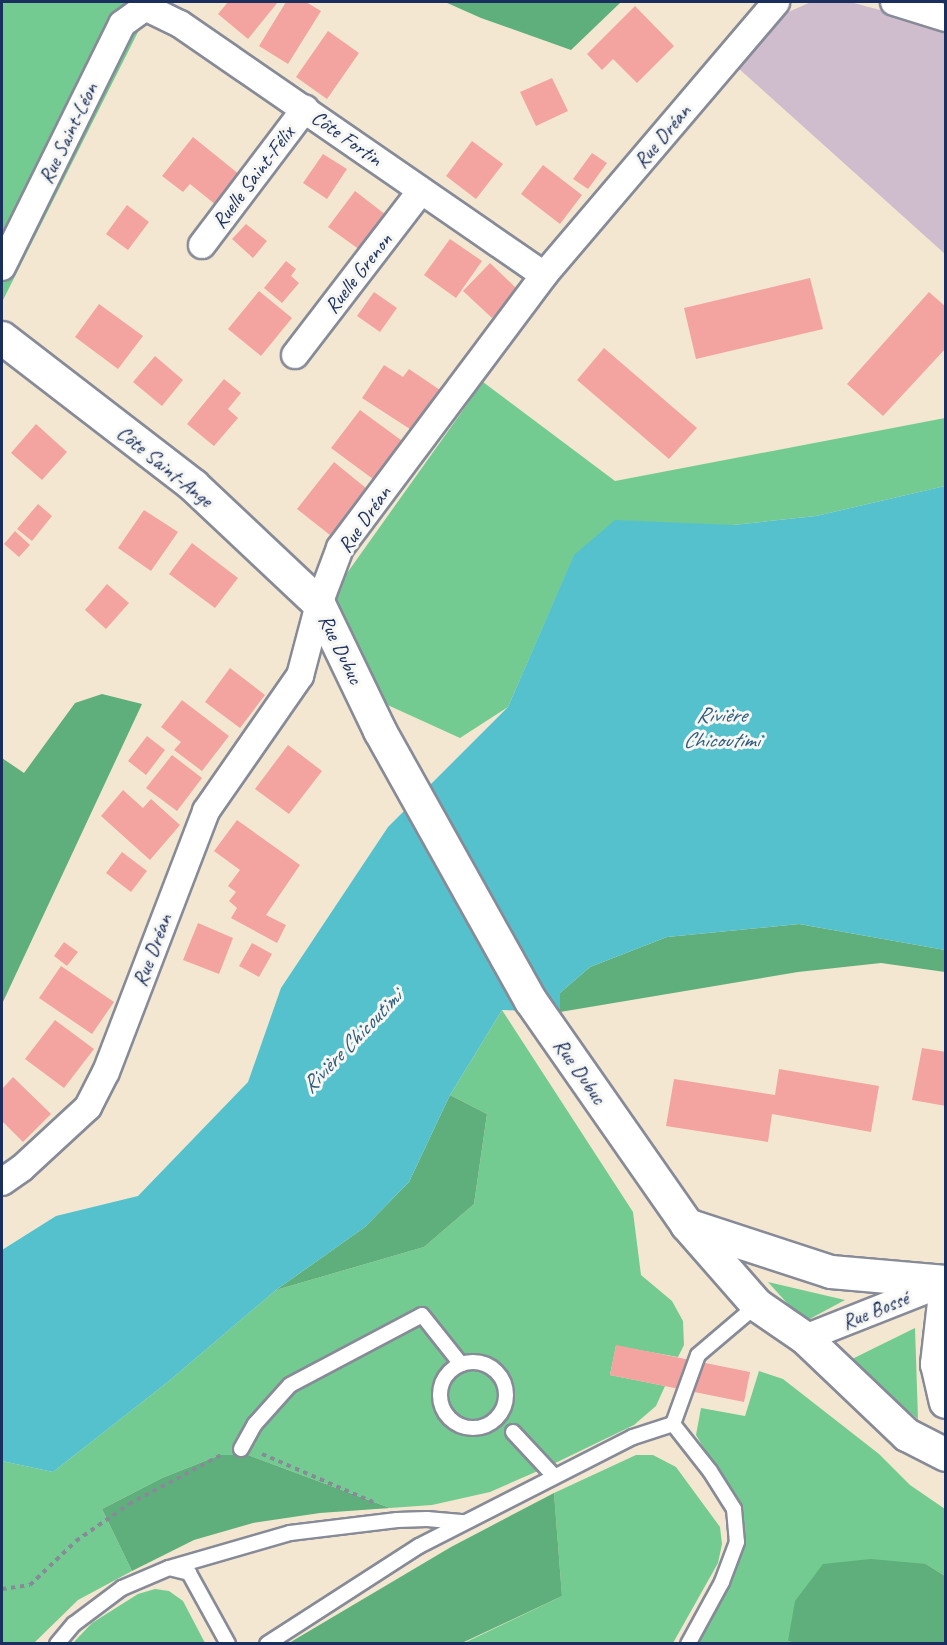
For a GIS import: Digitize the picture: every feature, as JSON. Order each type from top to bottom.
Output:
[{"type":"street","name":"Rue Dréan","points":[[2,1182],[22,1168],[88,1107],[106,1072],[206,811],[300,676],[319,604],[340,548],[544,275],[776,2]]},
{"type":"street","points":[[894,2],[945,18]]},
{"type":"street","name":"Côte Fortin","points":[[145,7],[180,24],[544,275]]},
{"type":"street","name":"Rue Saint-Léon","points":[[2,267],[122,24],[145,7]]},
{"type":"street","name":"Ruelle Saint-Félix","points":[[202,244],[305,109]]},
{"type":"street","name":"Ruelle Grenon","points":[[295,355],[421,191]]},
{"type":"street","name":"Côte Saint-Ange","points":[[2,338],[194,486],[319,604]]},
{"type":"street","name":"Rue Dubuc","points":[[319,604],[380,731],[531,1001],[687,1225],[757,1305],[805,1338],[907,1435],[945,1455]]},
{"type":"street","points":[[687,1225],[831,1272],[945,1283],[937,1364],[945,1402]]},
{"type":"street","name":"Rue Bossé","points":[[805,1338],[945,1283]]},
{"type":"lane","points":[[673,1424],[698,1355],[757,1305]]},
{"type":"lane","points":[[241,1449],[255,1424],[290,1385],[422,1315],[461,1364]]},
{"type":"lane","points":[[475,1362],[489,1366],[500,1375],[506,1389],[502,1410],[499,1416],[488,1425],[473,1428],[459,1425],[446,1418],[440,1393],[441,1383],[454,1368],[461,1364],[475,1362]]},
{"type":"lane","points":[[267,1644],[419,1546],[633,1437],[673,1424]]},
{"type":"lane","points":[[673,1424],[710,1471],[734,1509],[737,1542],[722,1582],[688,1644]]},
{"type":"lane","points":[[513,1432],[554,1476]]},
{"type":"lane","points":[[57,1644],[74,1624],[122,1588],[169,1568],[290,1533],[411,1519],[465,1522]]},
{"type":"lane","points":[[169,1568],[189,1573],[228,1644]]},
{"type":"path","points":[[2,1589],[30,1585],[76,1541],[129,1504],[225,1453],[241,1449],[275,1457],[411,1519]]},
{"type":"shaded area","points":[[811,2],[850,2],[940,26],[945,14],[945,254],[738,68],[786,13]]},
{"type":"green space","points":[[2,2],[166,2],[139,30],[2,302]]},
{"type":"green space","points":[[445,2],[621,2],[571,50],[481,18]]},
{"type":"green space","points":[[483,382],[615,481],[945,418],[945,486],[816,516],[733,525],[574,556],[508,707],[460,738],[381,702],[344,632],[335,590]]},
{"type":"green space","points":[[102,694],[142,704],[2,1004],[2,758],[24,773],[75,703]]},
{"type":"green space","points":[[799,924],[945,950],[945,972],[881,963],[798,972],[560,1012],[560,993],[590,967],[667,937]]},
{"type":"green space","points":[[502,1010],[633,1212],[641,1275],[672,1301],[683,1321],[684,1345],[678,1357],[616,1346],[610,1375],[665,1386],[656,1406],[634,1425],[547,1467],[490,1492],[432,1505],[390,1508],[248,1455],[220,1455],[162,1478],[102,1509],[132,1571],[78,1600],[34,1643],[2,1644],[2,1461],[53,1472],[169,1381],[276,1290],[424,1247],[474,1204],[487,1114],[450,1095]]},
{"type":"green space","points":[[450,1095],[487,1114],[474,1204],[424,1247],[276,1290],[365,1227],[409,1182]]},
{"type":"green space","points":[[768,1282],[845,1300],[804,1322]]},
{"type":"green space","points":[[915,1328],[918,1419],[848,1361]]},
{"type":"green space","points":[[759,1371],[783,1379],[879,1454],[910,1485],[945,1509],[945,1576],[926,1564],[788,1641],[800,1643],[696,1644],[739,1558],[745,1532],[743,1514],[696,1435],[701,1408],[745,1416]]},
{"type":"green space","points":[[220,1455],[248,1455],[390,1508],[320,1513],[253,1523],[194,1540],[132,1571],[102,1509],[162,1478]]},
{"type":"green space","points":[[636,1455],[653,1455],[676,1467],[720,1527],[722,1544],[718,1563],[673,1643],[462,1644],[562,1596],[554,1493]]},
{"type":"green space","points":[[554,1493],[562,1596],[462,1643],[289,1643],[451,1547]]},
{"type":"green space","points":[[871,1559],[926,1564],[945,1576],[945,1643],[800,1644],[788,1641],[795,1601],[823,1564]]},
{"type":"green space","points":[[155,1589],[169,1591],[183,1601],[205,1643],[73,1643],[92,1623],[138,1594]]},
{"type":"water","name":"Rivière Chicoutimi","points":[[945,486],[945,950],[799,924],[667,937],[590,967],[560,993],[560,1012],[502,1010],[450,1095],[409,1182],[365,1227],[276,1290],[169,1381],[53,1472],[2,1461],[2,1250],[56,1216],[138,1196],[248,1082],[281,988],[388,827],[508,707],[574,555],[615,520],[733,525],[816,516]]},
{"type":"building","points":[[228,2],[278,2],[248,39],[218,14]]},
{"type":"building","points":[[286,2],[306,2],[321,11],[288,64],[259,46]]},
{"type":"building","points":[[635,6],[674,46],[637,83],[613,59],[602,70],[587,54]]},
{"type":"building","points":[[328,31],[359,53],[327,99],[296,77]]},
{"type":"building","points":[[552,78],[568,111],[536,126],[520,92]]},
{"type":"building","points":[[193,137],[240,175],[216,205],[190,184],[183,192],[162,176]]},
{"type":"building","points":[[472,141],[503,164],[476,199],[446,176]]},
{"type":"building","points":[[592,153],[607,163],[588,189],[573,179]]},
{"type":"building","points":[[323,154],[347,169],[327,199],[303,183]]},
{"type":"building","points":[[543,165],[582,195],[560,224],[521,194]]},
{"type":"building","points":[[355,191],[386,215],[360,250],[328,227]]},
{"type":"building","points":[[127,205],[149,222],[128,250],[106,234]]},
{"type":"building","points":[[246,224],[267,241],[253,258],[232,239]]},
{"type":"building","points":[[450,239],[482,261],[456,298],[424,275]]},
{"type":"building","points":[[286,261],[296,269],[291,276],[299,283],[282,303],[264,288]]},
{"type":"building","points":[[490,263],[518,290],[492,318],[463,291]]},
{"type":"building","points":[[810,278],[823,329],[696,359],[684,308]]},
{"type":"building","points":[[259,291],[292,318],[261,356],[228,329]]},
{"type":"building","points":[[374,292],[397,308],[380,332],[357,316]]},
{"type":"building","points":[[929,292],[946,307],[946,348],[883,416],[847,384]]},
{"type":"building","points":[[99,304],[143,336],[118,369],[75,337]]},
{"type":"building","points":[[604,348],[697,428],[669,459],[577,380]]},
{"type":"building","points":[[155,356],[183,380],[162,406],[133,382]]},
{"type":"building","points":[[384,365],[403,377],[409,369],[440,390],[413,431],[362,398]]},
{"type":"building","points":[[224,379],[241,393],[228,409],[238,418],[214,446],[187,424]]},
{"type":"building","points":[[360,410],[405,443],[377,482],[331,448]]},
{"type":"building","points":[[36,424],[67,452],[42,480],[11,453]]},
{"type":"building","points":[[334,462],[372,493],[335,539],[297,509]]},
{"type":"building","points":[[38,504],[52,516],[32,541],[17,529]]},
{"type":"building","points":[[144,510],[178,532],[151,571],[118,548]]},
{"type":"building","points":[[15,531],[30,545],[19,557],[4,544]]},
{"type":"building","points":[[192,543],[238,578],[215,608],[169,574]]},
{"type":"building","points":[[107,584],[129,603],[106,629],[85,610]]},
{"type":"building","points":[[230,668],[265,695],[240,728],[205,702]]},
{"type":"building","points":[[182,700],[229,736],[202,771],[174,750],[181,742],[161,727]]},
{"type":"building","points":[[147,736],[165,750],[146,775],[128,761]]},
{"type":"building","points":[[288,745],[322,771],[289,814],[255,789]]},
{"type":"building","points":[[172,755],[202,778],[177,811],[146,788]]},
{"type":"building","points":[[123,790],[143,808],[151,799],[180,825],[150,860],[101,816]]},
{"type":"building","points":[[237,820],[300,865],[266,915],[286,925],[277,943],[231,918],[237,908],[229,901],[236,892],[228,886],[240,870],[214,851]]},
{"type":"building","points":[[122,852],[147,871],[131,892],[106,873]]},
{"type":"building","points":[[198,923],[233,938],[219,974],[183,960]]},
{"type":"building","points":[[64,942],[78,952],[67,966],[54,956]]},
{"type":"building","points":[[252,943],[272,954],[259,977],[239,966]]},
{"type":"building","points":[[61,966],[114,1002],[92,1034],[39,998]]},
{"type":"building","points":[[55,1020],[94,1049],[64,1088],[25,1059]]},
{"type":"building","points":[[922,1048],[946,1052],[946,1106],[912,1100]]},
{"type":"building","points":[[779,1069],[879,1086],[871,1132],[772,1114],[768,1142],[666,1126],[674,1079],[775,1095]]},
{"type":"building","points":[[13,1077],[51,1114],[23,1142],[2,1121],[2,1089]]},
{"type":"building","points":[[616,1345],[750,1372],[744,1402],[610,1375]]}]
